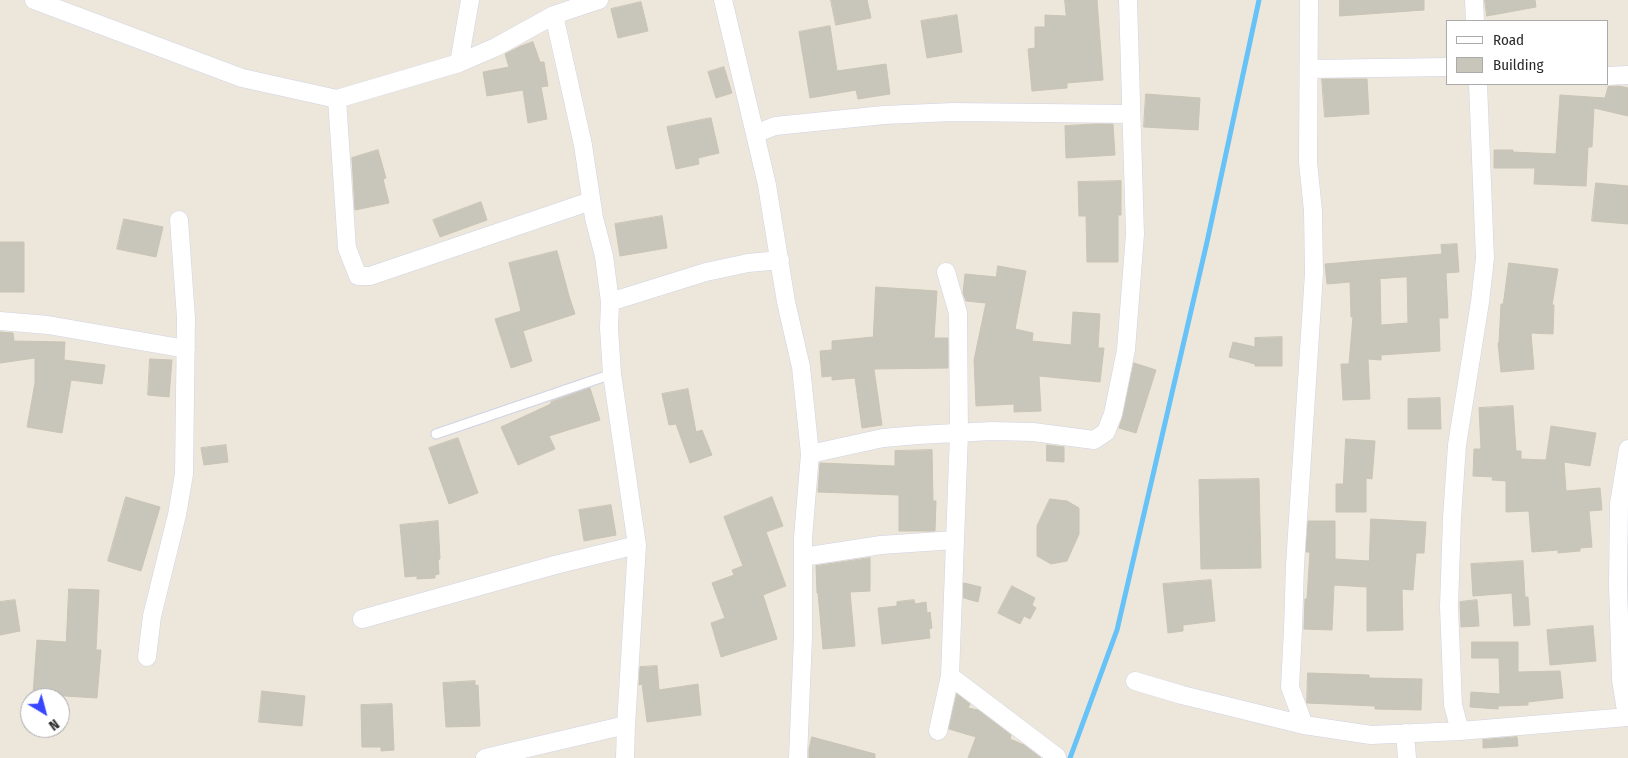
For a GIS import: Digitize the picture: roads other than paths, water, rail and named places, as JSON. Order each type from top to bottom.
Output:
[{"type":"street","points":[[34,0],[242,78],[337,99],[459,63],[496,47],[554,16],[599,0]]},
{"type":"street","points":[[459,63],[470,0]]},
{"type":"street","points":[[723,0],[767,185],[786,302],[801,367],[810,454],[803,538],[803,637],[798,758]]},
{"type":"street","points":[[810,454],[884,438],[992,431],[1033,432],[1094,440],[1106,432],[1113,414],[1126,350],[1135,234],[1128,0]]},
{"type":"street","points":[[1304,725],[1290,687],[1314,273],[1313,211],[1308,162],[1309,0]]},
{"type":"street","points":[[1474,0],[1475,20]]},
{"type":"street","points":[[554,16],[584,145],[591,201],[604,256],[610,302],[609,328],[612,374],[637,545],[625,758]]},
{"type":"street","points":[[1308,69],[1446,67]]},
{"type":"street","points":[[1608,76],[1628,75]]},
{"type":"street","points":[[1460,731],[1453,705],[1449,607],[1457,445],[1480,302],[1485,258],[1478,85]]},
{"type":"street","points":[[337,99],[347,248],[358,276],[370,276],[591,201]]},
{"type":"street","points":[[755,134],[782,125],[904,114],[953,112],[1131,114]]},
{"type":"street","points":[[147,657],[152,616],[177,515],[184,474],[186,318],[179,220]]},
{"type":"street","points":[[610,302],[706,272],[748,263],[780,260]]},
{"type":"street","points":[[938,731],[950,676],[959,434],[958,313],[946,272]]},
{"type":"street","points":[[0,321],[48,325],[186,349]]},
{"type":"street","points":[[1134,681],[1182,695],[1304,725],[1371,735],[1460,731],[1628,717],[1621,679],[1618,585],[1619,504],[1628,449]]},
{"type":"street","points":[[803,558],[881,546],[955,540]]},
{"type":"street","points":[[362,619],[554,565],[637,545]]},
{"type":"street","points":[[950,676],[1056,757]]},
{"type":"street","points":[[484,758],[626,725]]},
{"type":"street","points":[[1405,733],[1407,758]]},
{"type":"lane","points":[[436,434],[612,374]]},
{"type":"waterway","points":[[1070,758],[1117,630],[1207,242],[1259,0]]}]
